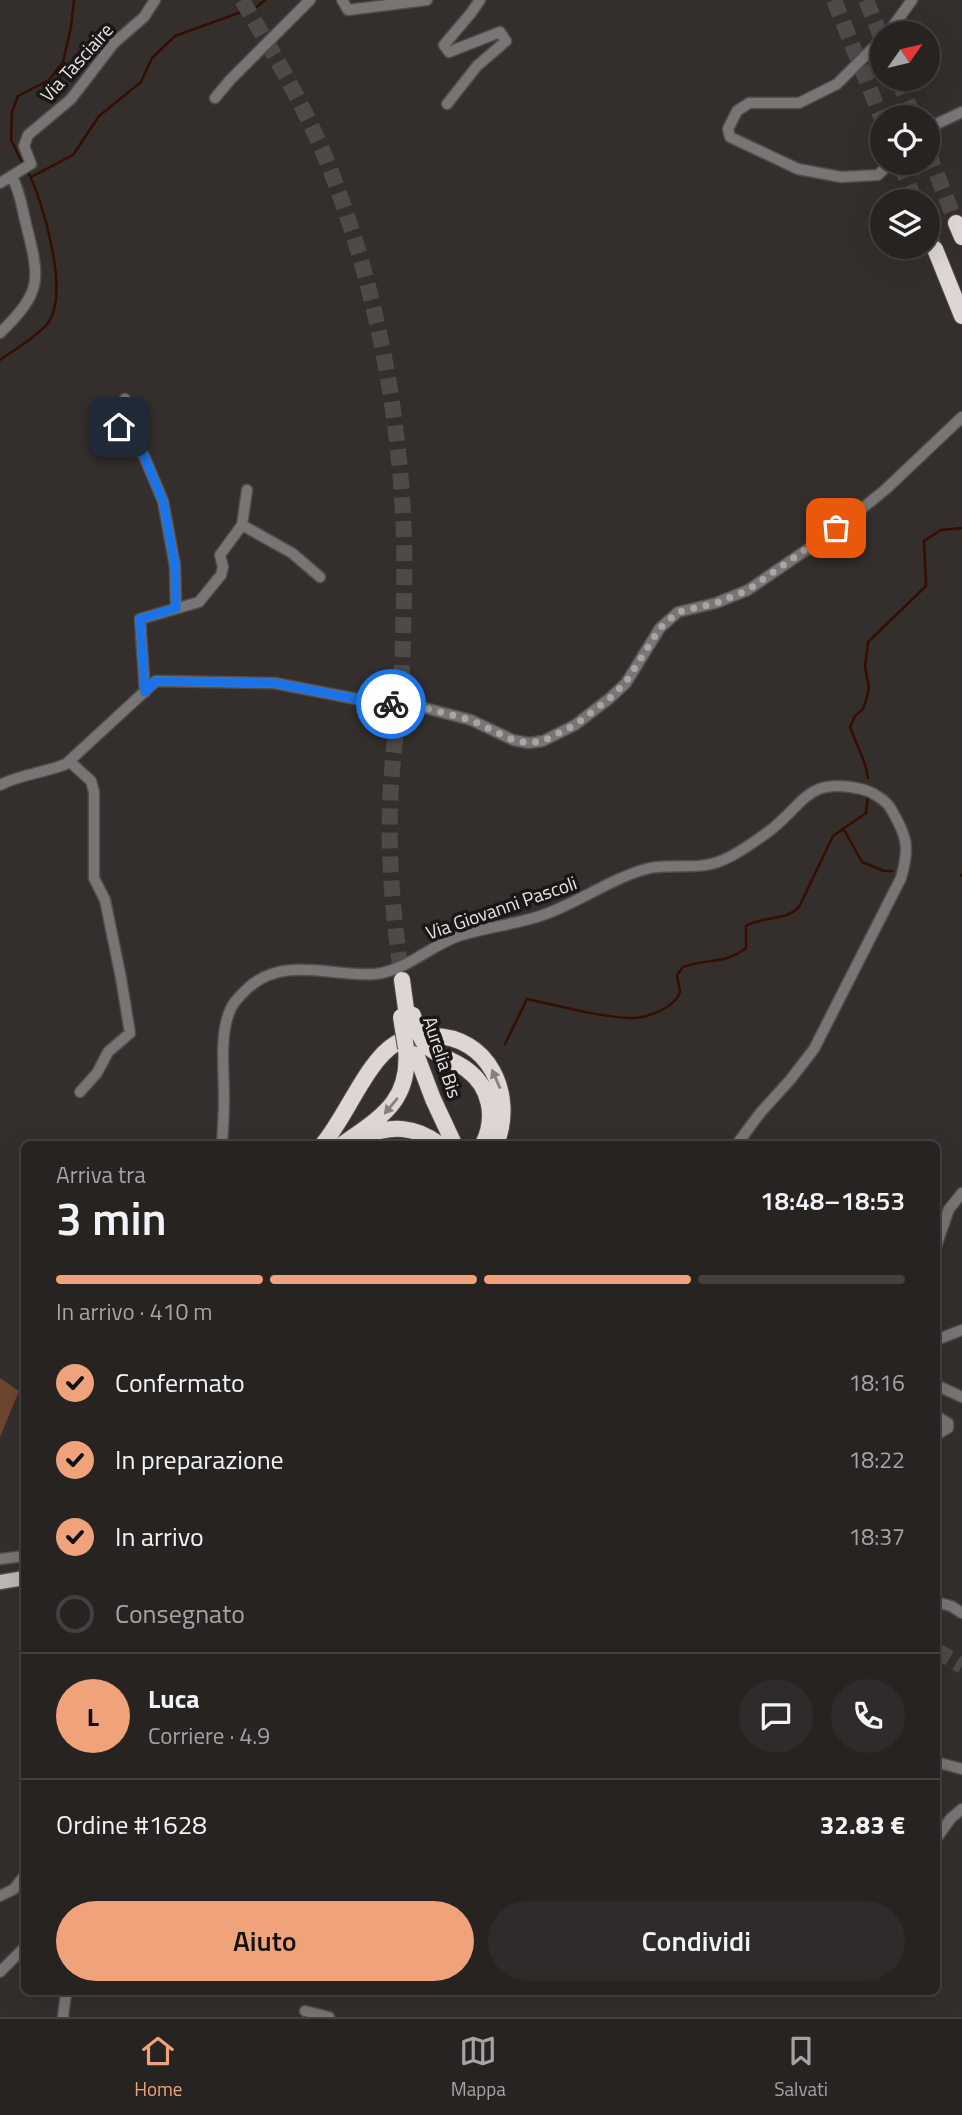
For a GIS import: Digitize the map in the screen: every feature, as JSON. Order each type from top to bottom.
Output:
[{"type":"highway","points":[[939,259],[962,316]]},
{"type":"highway","name":"Aurelia Bis","points":[[403,986],[414,1046],[433,1099],[453,1141]]},
{"type":"highway","points":[[325,1141],[346,1112],[373,1065],[387,1050],[408,1038],[440,1036],[451,1037],[472,1048],[495,1074],[504,1112],[497,1141]]},
{"type":"highway","points":[[349,1141],[387,1112],[398,1097],[414,1046],[466,1069],[484,1089],[491,1114],[484,1141]]},
{"type":"highway","points":[[352,1141],[373,1132],[397,1128],[417,1131],[434,1141]]},
{"type":"main road","points":[[0,1581],[21,1578]]},
{"type":"street","name":"Via Tasciaire","points":[[0,183],[31,164],[24,146],[28,135],[71,99],[114,44],[144,17],[155,0]]},
{"type":"street","points":[[215,98],[310,0]]},
{"type":"street","points":[[342,0],[348,10],[427,0]]},
{"type":"street","points":[[447,104],[477,66],[506,41],[500,32],[449,52],[444,45],[480,0]]},
{"type":"street","points":[[897,21],[912,0]]},
{"type":"street","points":[[870,51],[837,84],[799,103],[749,103],[737,111],[728,129],[730,137],[750,148],[809,171],[841,177],[878,175]]},
{"type":"street","points":[[940,122],[962,112]]},
{"type":"street","points":[[0,332],[22,309],[36,284],[36,263],[22,203],[12,176]]},
{"type":"street","points":[[125,399],[119,427],[144,456],[163,501],[175,566],[176,608]]},
{"type":"street","points":[[0,785],[14,777],[53,769],[69,761],[156,681],[274,683],[362,700],[421,707],[471,720],[513,740],[529,743],[543,741],[575,725],[610,698],[626,682],[660,628],[678,612],[716,603],[748,590],[886,489],[962,417]]},
{"type":"street","points":[[145,692],[140,619],[199,602],[208,592],[221,575],[223,567],[220,555],[242,525],[247,490]]},
{"type":"street","points":[[242,525],[292,553],[320,577]]},
{"type":"street","points":[[69,761],[91,781],[94,792],[94,878],[105,900],[130,1032],[108,1052],[97,1073],[80,1092]]},
{"type":"street","name":"Via Giovanni Pascoli","points":[[222,1141],[224,1044],[228,1017],[232,1006],[260,978],[278,971],[300,969],[375,974],[395,969],[439,943],[543,915],[651,868],[688,868],[722,861],[773,828],[792,807],[812,791],[838,784],[865,790],[888,804],[903,828],[908,855],[901,878],[814,1049],[739,1141]]},
{"type":"street","points":[[940,1235],[949,1209],[962,1193]]},
{"type":"street","points":[[940,1339],[962,1331]]},
{"type":"street","points":[[940,1387],[962,1397]]},
{"type":"street","points":[[940,1418],[948,1423],[948,1428],[940,1433]]},
{"type":"street","points":[[0,1559],[21,1556]]},
{"type":"street","points":[[940,1602],[962,1613]]},
{"type":"street","points":[[940,1763],[962,1768]]},
{"type":"street","points":[[940,1833],[951,1818],[962,1810]]},
{"type":"street","points":[[0,1896],[14,1889],[21,1880]]},
{"type":"street","points":[[0,1972],[21,1951]]},
{"type":"street","points":[[63,2017],[65,1995]]},
{"type":"street","points":[[305,2011],[329,2017]]},
{"type":"shaded area","points":[[0,1378],[19,1391],[0,1437]]},
{"type":"waterway","points":[[23,164],[11,140],[12,112],[18,96],[49,80],[63,62],[74,0]]},
{"type":"waterway","points":[[31,177],[73,155],[99,116],[141,82],[152,58],[175,36],[258,6],[265,0]]},
{"type":"waterway","points":[[0,360],[44,328],[54,309],[56,291],[52,246],[40,202],[27,170]]},
{"type":"waterway","points":[[868,778],[850,727],[855,716],[863,709],[869,688],[865,667],[868,642],[926,586],[924,541],[941,530],[962,528]]},
{"type":"waterway","points":[[505,1044],[527,999],[590,1013],[629,1018],[666,1008],[680,992],[677,975],[683,967],[723,959],[738,953],[746,948],[746,926],[787,915],[799,907],[833,836],[866,813],[868,795]]},
{"type":"waterway","points":[[843,828],[862,862],[884,871],[892,871]]},
{"type":"tunnel","points":[[242,0],[300,104],[330,169],[349,220],[364,273],[378,326],[388,381],[402,490],[404,545],[402,672],[391,778],[390,828],[392,893],[402,980]]},
{"type":"tunnel","points":[[834,0],[876,105]]},
{"type":"tunnel","points":[[866,0],[875,21]]},
{"type":"tunnel","points":[[903,91],[909,105]]},
{"type":"tunnel","points":[[905,175],[910,189]]},
{"type":"tunnel","points":[[937,175],[956,223]]},
{"type":"tunnel","points":[[940,1652],[962,1666]]},
{"type":"way so far","points":[[391,704],[421,707],[471,720],[513,740],[529,743],[543,741],[575,725],[610,698],[626,682],[660,628],[678,612],[716,603],[748,590],[836,528]]},
{"type":"route","points":[[119,427],[144,456],[163,501],[175,566],[176,608],[140,619],[145,692],[156,681],[274,683],[391,704]]}]
